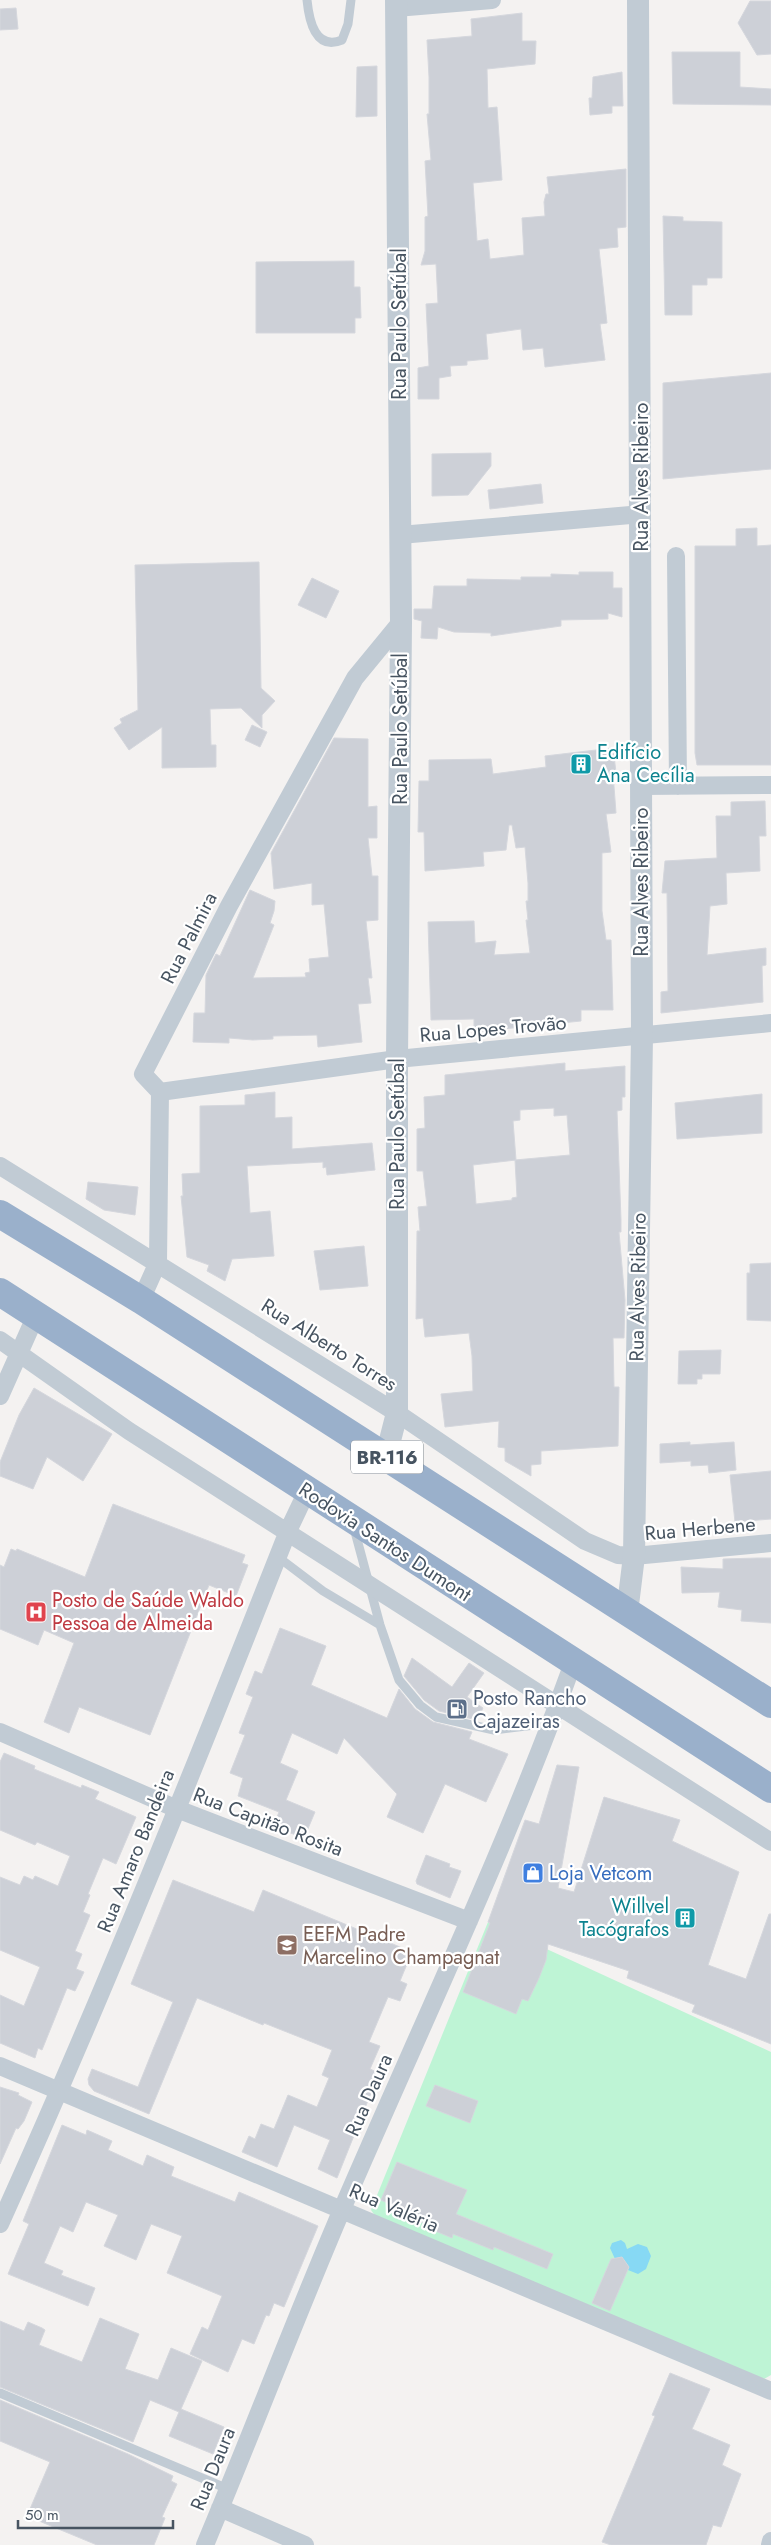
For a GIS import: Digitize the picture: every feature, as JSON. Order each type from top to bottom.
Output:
[{"type":"highway","name":"BR-116","points":[[0,1214],[141,1300],[771,1704]]},
{"type":"highway","name":"Rodovia Santos Dumont","points":[[0,1292],[352,1521],[771,1789]]},
{"type":"street","points":[[396,4],[492,0]]},
{"type":"street","name":"Rua Alves Ribeiro","points":[[627,1613],[634,1556],[642,1036],[642,514],[638,0]]},
{"type":"street","name":"Rua Paulo Setúbal","points":[[386,1456],[397,1413],[397,1059],[401,622],[396,4]]},
{"type":"street","points":[[400,535],[642,514]]},
{"type":"street","points":[[676,556],[678,786]]},
{"type":"street","name":"Rua Palmira","points":[[160,1092],[143,1074],[229,906],[355,678],[401,622]]},
{"type":"street","points":[[641,786],[771,785]]},
{"type":"street","name":"Rua Lopes Trovão","points":[[160,1092],[397,1059],[771,1023]]},
{"type":"street","points":[[141,1300],[158,1262],[160,1092]]},
{"type":"street","name":"Rua Alberto Torres","points":[[0,1166],[158,1262],[397,1413],[585,1540],[618,1555],[634,1556]]},
{"type":"street","points":[[0,1396],[36,1316]]},
{"type":"street","points":[[0,1340],[20,1352],[129,1431],[288,1531],[369,1586],[771,1842]]},
{"type":"street","name":"Rua Amaro Bandeira","points":[[0,2224],[60,2091],[177,1809],[288,1531],[307,1491]]},
{"type":"street","name":"Rua Herbene","points":[[634,1556],[771,1543]]},
{"type":"street","name":"Rua Daura","points":[[205,2545],[342,2209],[468,1921],[551,1723],[573,1663]]},
{"type":"street","name":"Rua Capitão Rosita","points":[[0,1732],[177,1809],[468,1921]]},
{"type":"street","name":"Rua Valéria","points":[[0,2066],[771,2391]]},
{"type":"street","points":[[220,2508],[305,2545]]},
{"type":"street","points":[[770,2545],[771,2541]]},
{"type":"lane","points":[[306,0],[310,21],[316,35],[328,43],[342,40],[348,24],[351,0]]},
{"type":"lane","points":[[352,1521],[380,1626],[399,1680],[420,1705],[436,1717],[494,1730],[551,1723]]},
{"type":"lane","points":[[278,1557],[322,1591],[380,1626]]},
{"type":"lane","points":[[0,2393],[228,2489]]},
{"type":"green space","points":[[488,1922],[771,2052],[771,2375],[764,2379],[378,2220],[371,2210]]},
{"type":"water","points":[[621,2240],[625,2243],[627,2249],[638,2244],[647,2247],[651,2256],[646,2269],[638,2274],[628,2270],[629,2267],[622,2258],[615,2259],[610,2248],[612,2243]]},
{"type":"building","points":[[750,1],[771,1],[771,54],[757,55],[738,23]]},
{"type":"building","points":[[16,8],[18,29],[0,30],[0,9]]},
{"type":"building","points":[[522,13],[522,41],[536,41],[535,64],[487,69],[488,108],[497,107],[502,180],[473,183],[477,241],[488,239],[490,259],[524,255],[522,218],[545,216],[544,202],[546,194],[549,194],[547,177],[626,169],[626,227],[617,228],[618,247],[599,249],[607,323],[600,324],[605,360],[545,367],[543,348],[523,350],[521,329],[486,334],[488,359],[467,361],[467,365],[450,366],[451,376],[439,378],[439,399],[418,399],[418,368],[429,366],[426,304],[438,303],[436,264],[421,265],[425,251],[425,217],[428,216],[425,161],[431,160],[427,114],[429,114],[429,77],[427,40],[472,36],[471,19]]},
{"type":"building","points":[[672,52],[740,52],[740,87],[771,89],[771,105],[673,104]]},
{"type":"building","points":[[377,66],[377,116],[356,117],[357,67]]},
{"type":"building","points":[[622,72],[623,106],[612,106],[612,113],[590,115],[589,98],[592,98],[593,77]]},
{"type":"building","points":[[663,216],[683,217],[683,221],[722,222],[722,278],[707,278],[707,285],[692,285],[692,315],[665,315]]},
{"type":"building","points":[[354,261],[354,287],[360,287],[361,318],[355,318],[355,333],[256,333],[256,262]]},
{"type":"building","points":[[771,373],[771,469],[663,479],[663,383]]},
{"type":"building","points":[[491,453],[491,466],[468,495],[432,496],[432,454]]},
{"type":"building","points":[[541,484],[543,503],[490,509],[488,490]]},
{"type":"building","points":[[757,528],[757,546],[771,545],[771,765],[697,765],[695,753],[695,546],[736,546],[736,529]]},
{"type":"building","points":[[259,562],[261,688],[275,701],[262,715],[262,728],[241,708],[210,709],[211,745],[216,745],[216,767],[162,768],[162,727],[129,750],[114,728],[122,723],[120,719],[138,710],[135,565]]},
{"type":"building","points":[[579,572],[613,572],[613,588],[622,588],[622,617],[608,613],[608,619],[561,620],[561,626],[491,636],[491,633],[454,632],[438,627],[437,639],[421,638],[422,621],[414,619],[414,609],[432,609],[434,586],[467,586],[467,579],[521,580],[521,577],[551,577],[551,574],[579,575]]},
{"type":"building","points":[[312,578],[339,591],[326,618],[298,605]]},
{"type":"building","points":[[252,725],[267,732],[260,747],[245,740]]},
{"type":"building","points":[[334,738],[368,739],[368,807],[377,806],[377,838],[368,838],[372,876],[378,876],[378,920],[366,921],[372,978],[368,978],[371,1003],[358,1004],[362,1042],[318,1047],[317,1035],[273,1036],[273,1039],[253,1040],[229,1038],[229,1043],[193,1042],[194,1013],[205,1013],[206,975],[216,954],[220,956],[250,890],[275,901],[270,923],[274,925],[253,978],[306,977],[305,973],[310,972],[309,959],[329,957],[324,904],[312,905],[312,883],[274,889],[271,853]]},
{"type":"building","points":[[613,748],[616,772],[613,773],[616,813],[606,814],[611,852],[602,853],[602,911],[606,940],[611,940],[613,1010],[581,1010],[581,1021],[474,1032],[474,1019],[431,1020],[428,922],[474,921],[475,943],[496,941],[494,955],[530,953],[526,920],[528,920],[526,901],[528,901],[528,883],[525,847],[516,848],[512,825],[509,825],[506,850],[483,852],[484,866],[425,871],[424,832],[418,832],[419,781],[429,781],[429,760],[491,759],[493,774],[546,767],[545,756]]},
{"type":"building","points":[[765,801],[766,836],[759,836],[760,871],[726,873],[727,904],[710,906],[707,955],[766,948],[766,965],[762,966],[763,1002],[661,1013],[661,992],[668,991],[667,893],[662,893],[665,861],[717,858],[716,816],[731,816],[731,802]]},
{"type":"building","points":[[565,1063],[565,1071],[625,1066],[625,1097],[622,1097],[622,1110],[617,1111],[621,1220],[621,1232],[619,1232],[625,1300],[624,1338],[613,1338],[614,1387],[619,1387],[618,1446],[541,1451],[541,1464],[531,1465],[531,1476],[505,1461],[505,1448],[498,1447],[499,1421],[445,1427],[441,1394],[473,1391],[469,1333],[425,1337],[423,1318],[416,1319],[417,1231],[420,1231],[418,1207],[427,1206],[423,1171],[417,1171],[417,1129],[425,1128],[424,1097],[445,1095],[445,1075]],"holes":[[[554,1108],[554,1116],[567,1115],[570,1155],[516,1160],[513,1121],[520,1120],[520,1110]],[[515,1160],[517,1197],[512,1198],[512,1200],[476,1204],[473,1165]]]},
{"type":"building","points":[[275,1092],[275,1118],[292,1117],[292,1149],[372,1143],[375,1170],[327,1175],[326,1167],[323,1168],[323,1162],[247,1166],[250,1213],[270,1211],[274,1256],[232,1259],[225,1281],[207,1271],[209,1265],[187,1257],[181,1196],[183,1196],[182,1174],[200,1173],[200,1106],[245,1105],[245,1095]]},
{"type":"building","points":[[762,1094],[762,1133],[677,1139],[675,1103]]},
{"type":"building","points":[[88,1182],[138,1187],[135,1215],[104,1210],[86,1199]]},
{"type":"building","points":[[364,1246],[368,1286],[320,1290],[314,1251]]},
{"type":"building","points":[[771,1263],[771,1321],[747,1320],[747,1273],[750,1273],[750,1264]]},
{"type":"building","points":[[721,1350],[720,1374],[702,1374],[702,1379],[697,1379],[697,1384],[678,1384],[679,1351]]},
{"type":"building","points":[[34,1388],[112,1434],[83,1481],[47,1457],[33,1489],[0,1476],[0,1462],[19,1415]]},
{"type":"building","points":[[690,1442],[690,1445],[734,1442],[736,1470],[709,1473],[708,1465],[691,1466],[691,1461],[660,1463],[660,1444]]},
{"type":"building","points":[[771,1471],[771,1519],[735,1522],[730,1475]]},
{"type":"building","points":[[113,1504],[245,1555],[242,1563],[248,1565],[236,1596],[209,1585],[150,1735],[79,1707],[69,1733],[44,1722],[74,1643],[44,1630],[38,1645],[0,1629],[0,1565],[4,1567],[11,1549],[16,1551],[17,1549],[85,1577]]},
{"type":"building","points":[[771,1558],[771,1623],[741,1621],[742,1610],[718,1607],[720,1592],[682,1593],[681,1567],[723,1569],[723,1559]]},
{"type":"building","points":[[280,1628],[326,1646],[311,1685],[387,1718],[399,1689],[415,1709],[433,1722],[472,1732],[469,1739],[508,1754],[486,1802],[445,1784],[423,1833],[387,1817],[397,1794],[344,1738],[337,1754],[292,1733],[280,1763],[298,1771],[286,1800],[315,1812],[304,1838],[288,1832],[289,1828],[275,1822],[279,1812],[238,1796],[243,1778],[230,1773],[245,1735],[239,1733],[253,1697],[246,1694],[255,1671],[262,1674]]},
{"type":"building","points":[[412,1658],[452,1687],[469,1663],[484,1673],[467,1697],[483,1708],[477,1720],[439,1711],[424,1700],[404,1676]]},
{"type":"building","points":[[4,1753],[35,1766],[34,1769],[81,1788],[82,1785],[99,1792],[95,1799],[136,1817],[116,1864],[103,1858],[88,1894],[90,1895],[83,1912],[90,1915],[75,1951],[82,1954],[76,1969],[84,1972],[75,1991],[67,1988],[42,2050],[38,2048],[35,2058],[0,2043],[0,1995],[24,2006],[40,1967],[0,1950],[0,1877],[20,1885],[24,1876],[33,1880],[35,1876],[58,1886],[70,1856],[37,1842],[35,1845],[0,1830],[0,1762]]},
{"type":"building","points":[[557,1765],[579,1767],[558,1888],[574,1892],[604,1797],[680,1820],[672,1841],[739,1872],[708,1965],[746,1979],[769,1914],[771,1914],[771,2044],[692,2012],[695,2005],[627,1978],[629,1971],[548,1944],[546,1960],[539,1978],[528,2001],[522,1999],[516,2014],[463,1992],[490,1923],[488,1922],[525,1820],[539,1824]]},
{"type":"building","points":[[426,1855],[450,1864],[449,1867],[461,1871],[450,1898],[417,1884],[416,1881]]},
{"type":"building","name":"EEFM Padre Marcelino Champagnat","points":[[173,1880],[254,1912],[263,1890],[412,1952],[400,1981],[407,1984],[400,2001],[388,1997],[369,2042],[380,2046],[370,2069],[379,2073],[337,2178],[318,2169],[330,2140],[294,2125],[277,2167],[242,2152],[249,2136],[255,2139],[261,2124],[274,2129],[288,2095],[317,2107],[329,2078],[322,2075],[332,2050],[264,2023],[263,2025],[197,1998],[149,2114],[94,2091],[89,2085],[88,2079],[92,2069],[138,2087],[173,2002],[131,1984]]},
{"type":"building","points":[[435,2085],[478,2101],[470,2123],[426,2106]]},
{"type":"building","points":[[0,2087],[19,2093],[18,2095],[32,2102],[24,2121],[18,2129],[16,2128],[0,2164]]},
{"type":"building","points":[[62,2125],[86,2135],[87,2130],[112,2141],[108,2150],[143,2166],[147,2155],[174,2167],[171,2176],[235,2202],[239,2192],[318,2226],[284,2307],[274,2303],[269,2316],[266,2315],[254,2344],[242,2339],[228,2372],[190,2354],[202,2327],[208,2330],[222,2296],[167,2273],[182,2236],[151,2224],[136,2260],[104,2246],[118,2215],[86,2202],[73,2232],[60,2226],[44,2263],[63,2271],[61,2275],[95,2288],[88,2306],[8,2274],[29,2224],[23,2221]]},
{"type":"building","points":[[397,2162],[467,2190],[456,2214],[553,2254],[547,2269],[494,2247],[493,2250],[453,2234],[452,2238],[426,2227],[427,2225],[404,2214],[405,2211],[381,2200]]},
{"type":"building","points":[[622,2257],[629,2267],[610,2311],[592,2303],[611,2259]]},
{"type":"building","points":[[100,2318],[139,2334],[125,2369],[158,2380],[171,2348],[202,2361],[181,2409],[224,2427],[213,2454],[169,2436],[179,2412],[150,2400],[133,2442],[0,2387],[0,2321],[24,2331],[28,2322],[42,2328],[45,2330],[39,2345],[82,2362]]},
{"type":"building","points":[[670,2373],[710,2389],[692,2429],[730,2445],[722,2465],[741,2474],[721,2527],[713,2525],[706,2545],[611,2545],[602,2542],[655,2416],[652,2415]]},
{"type":"building","points":[[0,2400],[128,2454],[173,2476],[171,2481],[177,2484],[162,2517],[165,2518],[154,2545],[97,2545],[27,2516],[50,2462],[0,2441]]},
{"type":"place","name":"Edifício Ana Cecília","points":[[581,764]]},
{"type":"place","name":"Posto de Saúde Waldo Pessoa de Almeida","points":[[36,1612]]},
{"type":"place","name":"Posto Rancho Cajazeiras","points":[[457,1709]]},
{"type":"place","name":"Loja Vetcom","points":[[533,1873]]},
{"type":"place","name":"Willvel Tacógrafos","points":[[685,1918]]},
{"type":"place","name":"EEFM Padre Marcelino Champagnat","points":[[287,1945]]}]
